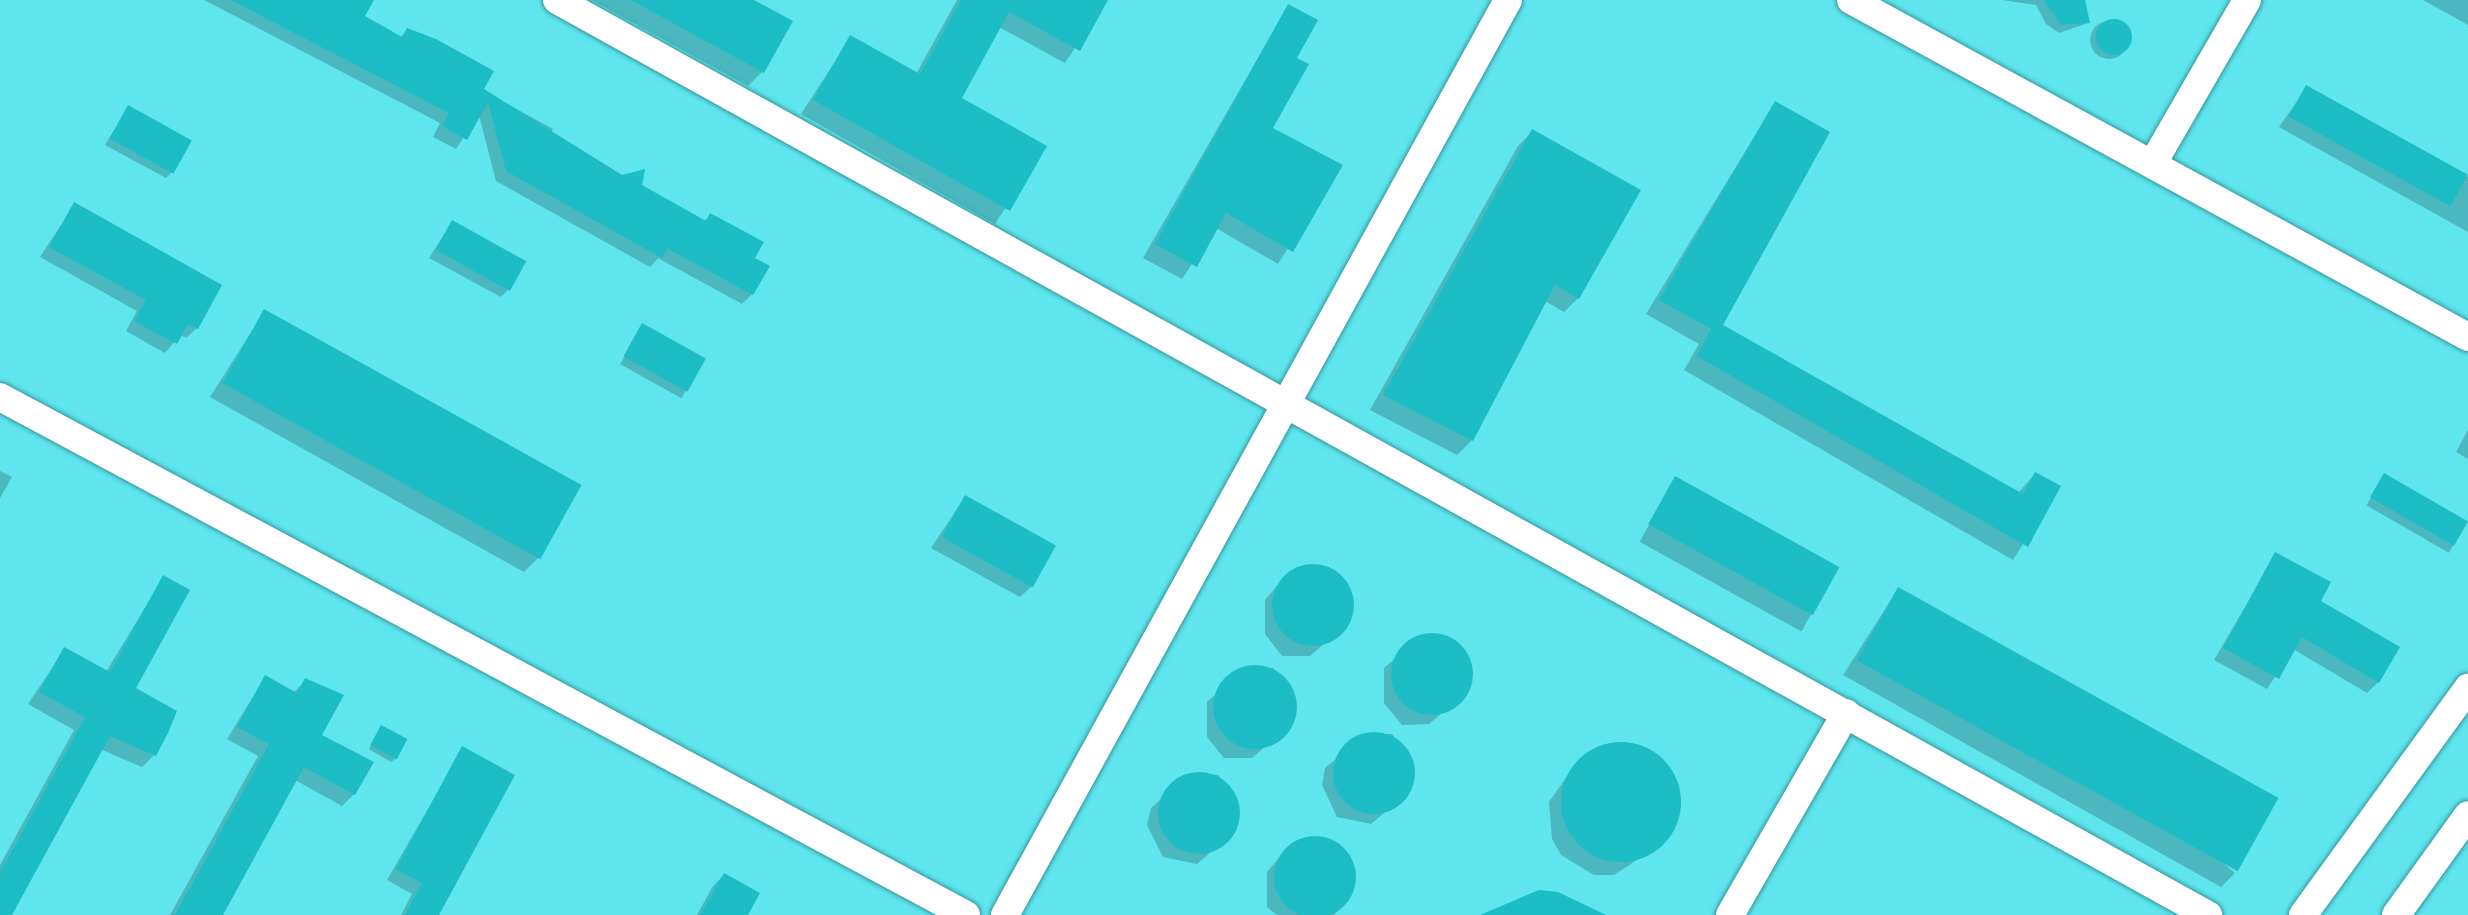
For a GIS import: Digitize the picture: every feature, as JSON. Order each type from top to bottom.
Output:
[{"type":"street","points":[[557,0],[1288,402],[2208,915]]},
{"type":"street","points":[[1005,915],[1508,0]]},
{"type":"street","points":[[1851,0],[2468,337]]},
{"type":"street","points":[[2153,163],[2247,0]]},
{"type":"street","points":[[0,397],[966,915]]},
{"type":"street","points":[[2303,915],[2468,688]]},
{"type":"street","points":[[1730,915],[1846,713]]},
{"type":"street","points":[[2396,915],[2468,815]]},
{"type":"shaded area","points":[[0,0],[2468,0],[2468,915],[0,915]]},
{"type":"building","points":[[231,0],[374,0],[365,16],[402,37],[407,28],[436,39],[494,71],[484,89],[622,175],[645,169],[642,185],[706,221],[710,213],[764,242],[755,258],[770,266],[753,295],[667,248],[662,258],[506,171],[488,102],[467,140],[442,126],[449,113]]},
{"type":"building","points":[[631,0],[754,0],[793,21],[764,73]]},
{"type":"building","points":[[961,0],[1108,0],[1080,51],[1009,12],[962,98],[1047,146],[1010,211],[813,100],[850,35],[920,74]]},
{"type":"building","points":[[2044,0],[2085,0],[2090,23],[2061,25]]},
{"type":"building","points":[[1288,4],[1318,20],[1297,58],[1309,64],[1273,128],[1343,165],[1293,252],[1226,213],[1197,267],[1155,244]]},
{"type":"building","points":[[2114,19],[2127,24],[2132,37],[2127,50],[2114,55],[2101,50],[2096,37],[2101,24]]},
{"type":"building","points":[[2306,85],[2468,175],[2450,206],[2289,116]]},
{"type":"building","points":[[1775,101],[1830,132],[1723,325],[2023,494],[2035,472],[2061,486],[2028,547],[1697,356],[1711,329],[1659,300]]},
{"type":"building","points":[[128,105],[192,140],[173,174],[110,138]]},
{"type":"building","points":[[1532,129],[1641,190],[1579,299],[1555,285],[1473,441],[1383,395]]},
{"type":"building","points":[[74,202],[222,285],[198,329],[188,324],[177,344],[134,321],[146,300],[49,247]]},
{"type":"building","points":[[452,220],[526,261],[510,291],[436,250]]},
{"type":"building","points":[[264,309],[581,485],[540,559],[223,383]]},
{"type":"building","points":[[642,323],[706,358],[687,392],[624,356]]},
{"type":"building","points":[[2384,473],[2468,521],[2454,546],[2370,497]]},
{"type":"building","points":[[1675,476],[1839,567],[1813,615],[1648,524]]},
{"type":"building","points":[[965,495],[1056,545],[1033,587],[942,537]]},
{"type":"building","points":[[2275,552],[2331,582],[2321,601],[2400,647],[2379,683],[2302,637],[2279,679],[2223,648]]},
{"type":"building","points":[[1305,564],[1321,564],[1336,571],[1347,582],[1354,597],[1351,621],[1342,634],[1321,646],[1305,646],[1290,639],[1279,628],[1272,613],[1272,597],[1279,582],[1290,571]]},
{"type":"building","points":[[163,575],[190,590],[136,688],[177,711],[168,733],[156,756],[110,736],[12,915],[0,915],[0,873],[85,717],[39,692],[64,647],[110,672]]},
{"type":"building","points":[[1898,587],[2278,798],[2238,871],[1857,660]]},
{"type":"building","points":[[1424,633],[1440,633],[1455,640],[1466,651],[1473,666],[1470,690],[1461,703],[1440,715],[1424,715],[1409,708],[1398,697],[1391,682],[1391,666],[1398,651],[1409,640]]},
{"type":"building","points":[[1255,665],[1278,672],[1290,684],[1297,707],[1290,730],[1278,742],[1255,749],[1232,742],[1220,730],[1213,707],[1220,684],[1232,672]]},
{"type":"building","points":[[265,675],[297,693],[305,678],[344,695],[322,735],[374,762],[355,795],[304,767],[223,915],[175,915],[269,744],[237,727]]},
{"type":"building","points":[[381,725],[407,739],[397,759],[370,745]]},
{"type":"building","points":[[1366,732],[1382,732],[1397,739],[1408,750],[1415,765],[1412,789],[1403,802],[1382,814],[1366,814],[1351,807],[1340,796],[1333,781],[1333,765],[1340,750],[1351,739]]},
{"type":"building","points":[[1621,742],[1644,747],[1663,760],[1676,779],[1681,802],[1676,825],[1663,844],[1644,857],[1621,862],[1598,857],[1579,844],[1566,825],[1561,802],[1566,779],[1579,760],[1598,747]]},
{"type":"building","points":[[462,746],[515,775],[439,915],[405,915],[422,883],[396,869]]},
{"type":"building","points":[[1191,772],[1207,772],[1222,779],[1233,790],[1240,805],[1237,829],[1228,842],[1207,854],[1191,854],[1176,847],[1165,836],[1158,821],[1158,805],[1165,790],[1176,779]]},
{"type":"building","points":[[1315,836],[1331,839],[1344,848],[1353,861],[1356,877],[1353,893],[1344,906],[1331,915],[1315,918],[1299,915],[1286,906],[1277,893],[1274,877],[1277,861],[1286,848],[1299,839]]},
{"type":"building","points":[[724,873],[760,893],[748,915],[700,915]]},
{"type":"building","points":[[1539,890],[1558,892],[1606,915],[1480,915]]}]
